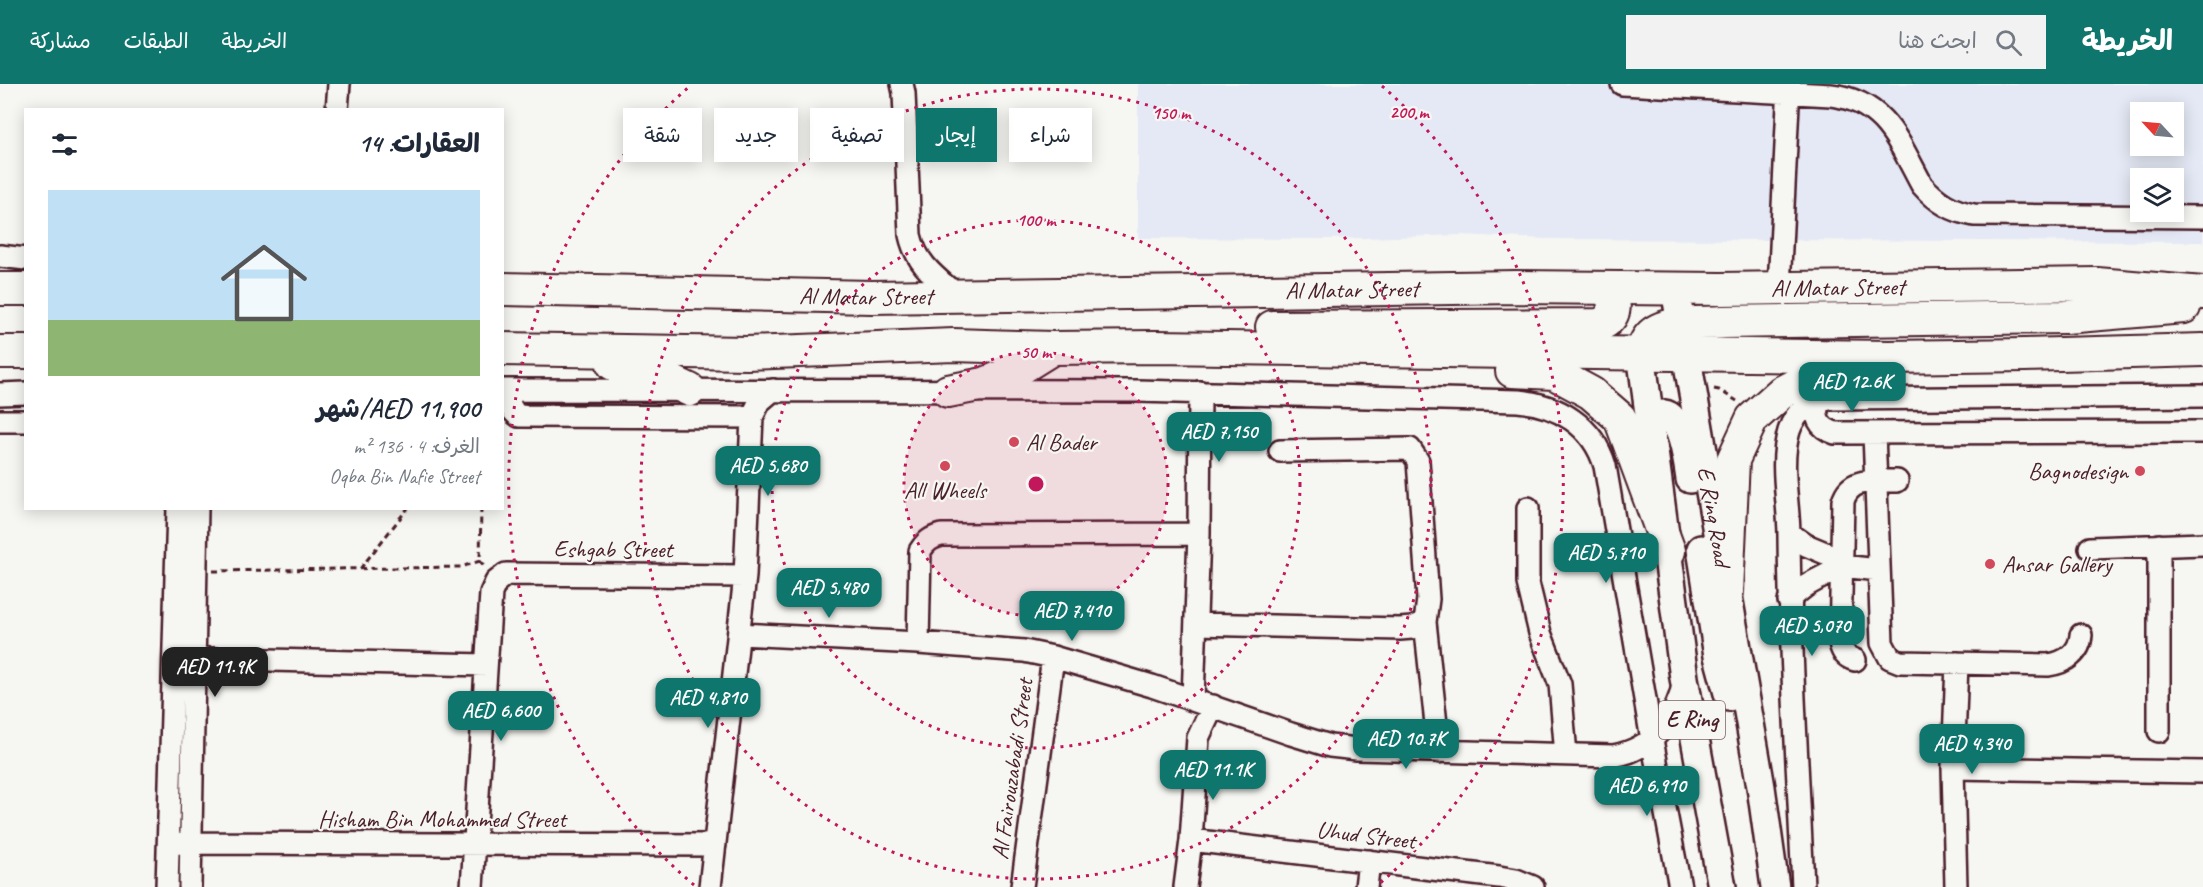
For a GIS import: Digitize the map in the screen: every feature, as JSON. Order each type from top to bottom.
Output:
[{"type":"highway","name":"Al Matar Street","points":[[504,289],[872,297],[1516,287],[1675,289],[2097,284],[2203,293]]},
{"type":"highway","points":[[1156,347],[1255,327],[1599,325],[1606,323],[1610,318],[1614,306],[1611,294],[1605,288]]},
{"type":"highway","points":[[0,289],[24,289]]},
{"type":"highway","points":[[516,348],[747,353],[954,345],[1053,348],[1156,347],[1641,353],[1684,339],[1723,322],[2065,317],[2203,305]]},
{"type":"highway","points":[[1684,339],[1889,357],[2025,356],[2203,350]]},
{"type":"highway","points":[[516,348],[647,370],[690,390]]},
{"type":"highway","points":[[948,391],[984,384],[1016,371],[1053,348]]},
{"type":"highway","points":[[1352,349],[1400,367],[1554,373],[1592,393],[1620,418],[1669,551]]},
{"type":"highway","points":[[0,352],[24,352]]},
{"type":"highway","points":[[1727,592],[1733,460],[1752,418],[1782,392],[1806,379],[1839,367],[1889,357]]},
{"type":"main road","name":"E Ring Road","points":[[1675,289],[1775,887]]},
{"type":"main road","name":"E Ring Road","points":[[1641,353],[1684,678],[1722,887]]},
{"type":"main road","points":[[1649,417],[1664,414],[1671,417],[1677,425],[1686,453],[1718,656],[1734,712],[1751,734]]},
{"type":"street","points":[[337,108],[339,84]]},
{"type":"street","points":[[902,84],[910,235],[913,250],[932,275],[955,294]]},
{"type":"street","points":[[1622,84],[1789,88],[1854,99],[1872,109],[1887,124],[1922,185],[1936,200],[1964,213],[1974,215],[2203,216]]},
{"type":"street","points":[[1779,288],[1789,88]]},
{"type":"street","points":[[0,256],[24,260]]},
{"type":"street","points":[[752,417],[519,416],[513,412],[506,390],[1200,392],[1518,401],[1546,406],[1571,418],[1589,434],[1602,454],[1605,466],[1680,887]]},
{"type":"street","points":[[730,390],[744,402],[752,417]]},
{"type":"street","points":[[710,887],[745,576],[752,417],[759,401],[772,390]]},
{"type":"street","points":[[1185,887],[1203,702],[1196,624],[1200,392]]},
{"type":"street","points":[[0,394],[24,393]]},
{"type":"street","points":[[1803,887],[1789,601],[1789,533],[1785,452],[1793,422],[1803,409],[1819,400],[2203,396]]},
{"type":"street","points":[[1819,400],[1816,414],[1822,427],[1828,431],[1874,433],[2203,432]]},
{"type":"street","points":[[0,421],[24,421]]},
{"type":"street","points":[[1874,433],[1882,643],[1890,658],[1900,662],[2058,664],[2079,647],[2081,635]]},
{"type":"street","points":[[1280,450],[1410,449],[1418,461],[1428,599],[1425,622],[1439,752]]},
{"type":"street","points":[[1855,660],[1848,658],[1842,652],[1840,643],[1845,495],[1858,483],[1897,481]]},
{"type":"street","points":[[1528,508],[1528,583],[1540,633],[1560,684],[1566,755]]},
{"type":"street","points":[[178,510],[192,843],[190,887]]},
{"type":"street","points":[[167,887],[185,658],[196,571],[197,510]]},
{"type":"street","points":[[1789,533],[1806,545],[1830,555],[1841,566],[1879,570]]},
{"type":"street","points":[[918,643],[921,550],[932,538],[941,535],[1199,534]]},
{"type":"street","points":[[2090,548],[2203,544]]},
{"type":"street","points":[[2159,545],[2159,731]]},
{"type":"street","points":[[1789,601],[1807,584],[1841,566]]},
{"type":"street","name":"Eshgab Street","points":[[494,588],[506,574],[745,576]]},
{"type":"street","points":[[472,887],[486,665],[494,588]]},
{"type":"street","points":[[1196,624],[1400,630],[1425,622]]},
{"type":"street","points":[[739,634],[1024,651],[1053,657],[1203,702],[1291,735],[1330,746],[1357,749],[1613,756],[1634,751],[1652,740],[1665,727],[1675,712],[1684,678]]},
{"type":"street","name":"Al Fairouzabadi Street","points":[[1022,887],[1053,657]]},
{"type":"street","points":[[185,658],[486,665]]},
{"type":"street","points":[[1956,887],[1953,768],[1957,663]]},
{"type":"street","points":[[1613,756],[1638,765],[1660,780]]},
{"type":"street","points":[[1953,768],[2203,772]]},
{"type":"street","name":"Uhud Street","points":[[1191,840],[1499,877],[1533,887]]},
{"type":"street","name":"Hisham Bin Mohammed Street","points":[[170,843],[715,846]]},
{"type":"street","points":[[1366,887],[1369,861]]},
{"type":"path","points":[[360,568],[406,510]]},
{"type":"path","points":[[481,510],[480,561],[494,588]]},
{"type":"path","points":[[196,571],[461,567],[480,561]]},
{"type":"shaded area","points":[[1138,84],[2203,84],[2203,242],[1546,239],[1462,235],[1329,239],[1138,238]]},
{"type":"place","name":"Al Bader","points":[[1014,442]]},
{"type":"place","name":"All Wheels","points":[[945,466]]},
{"type":"place","name":"Bagnodesign","points":[[2140,471]]},
{"type":"place","name":"Ansar Gallery","points":[[1990,564]]}]
